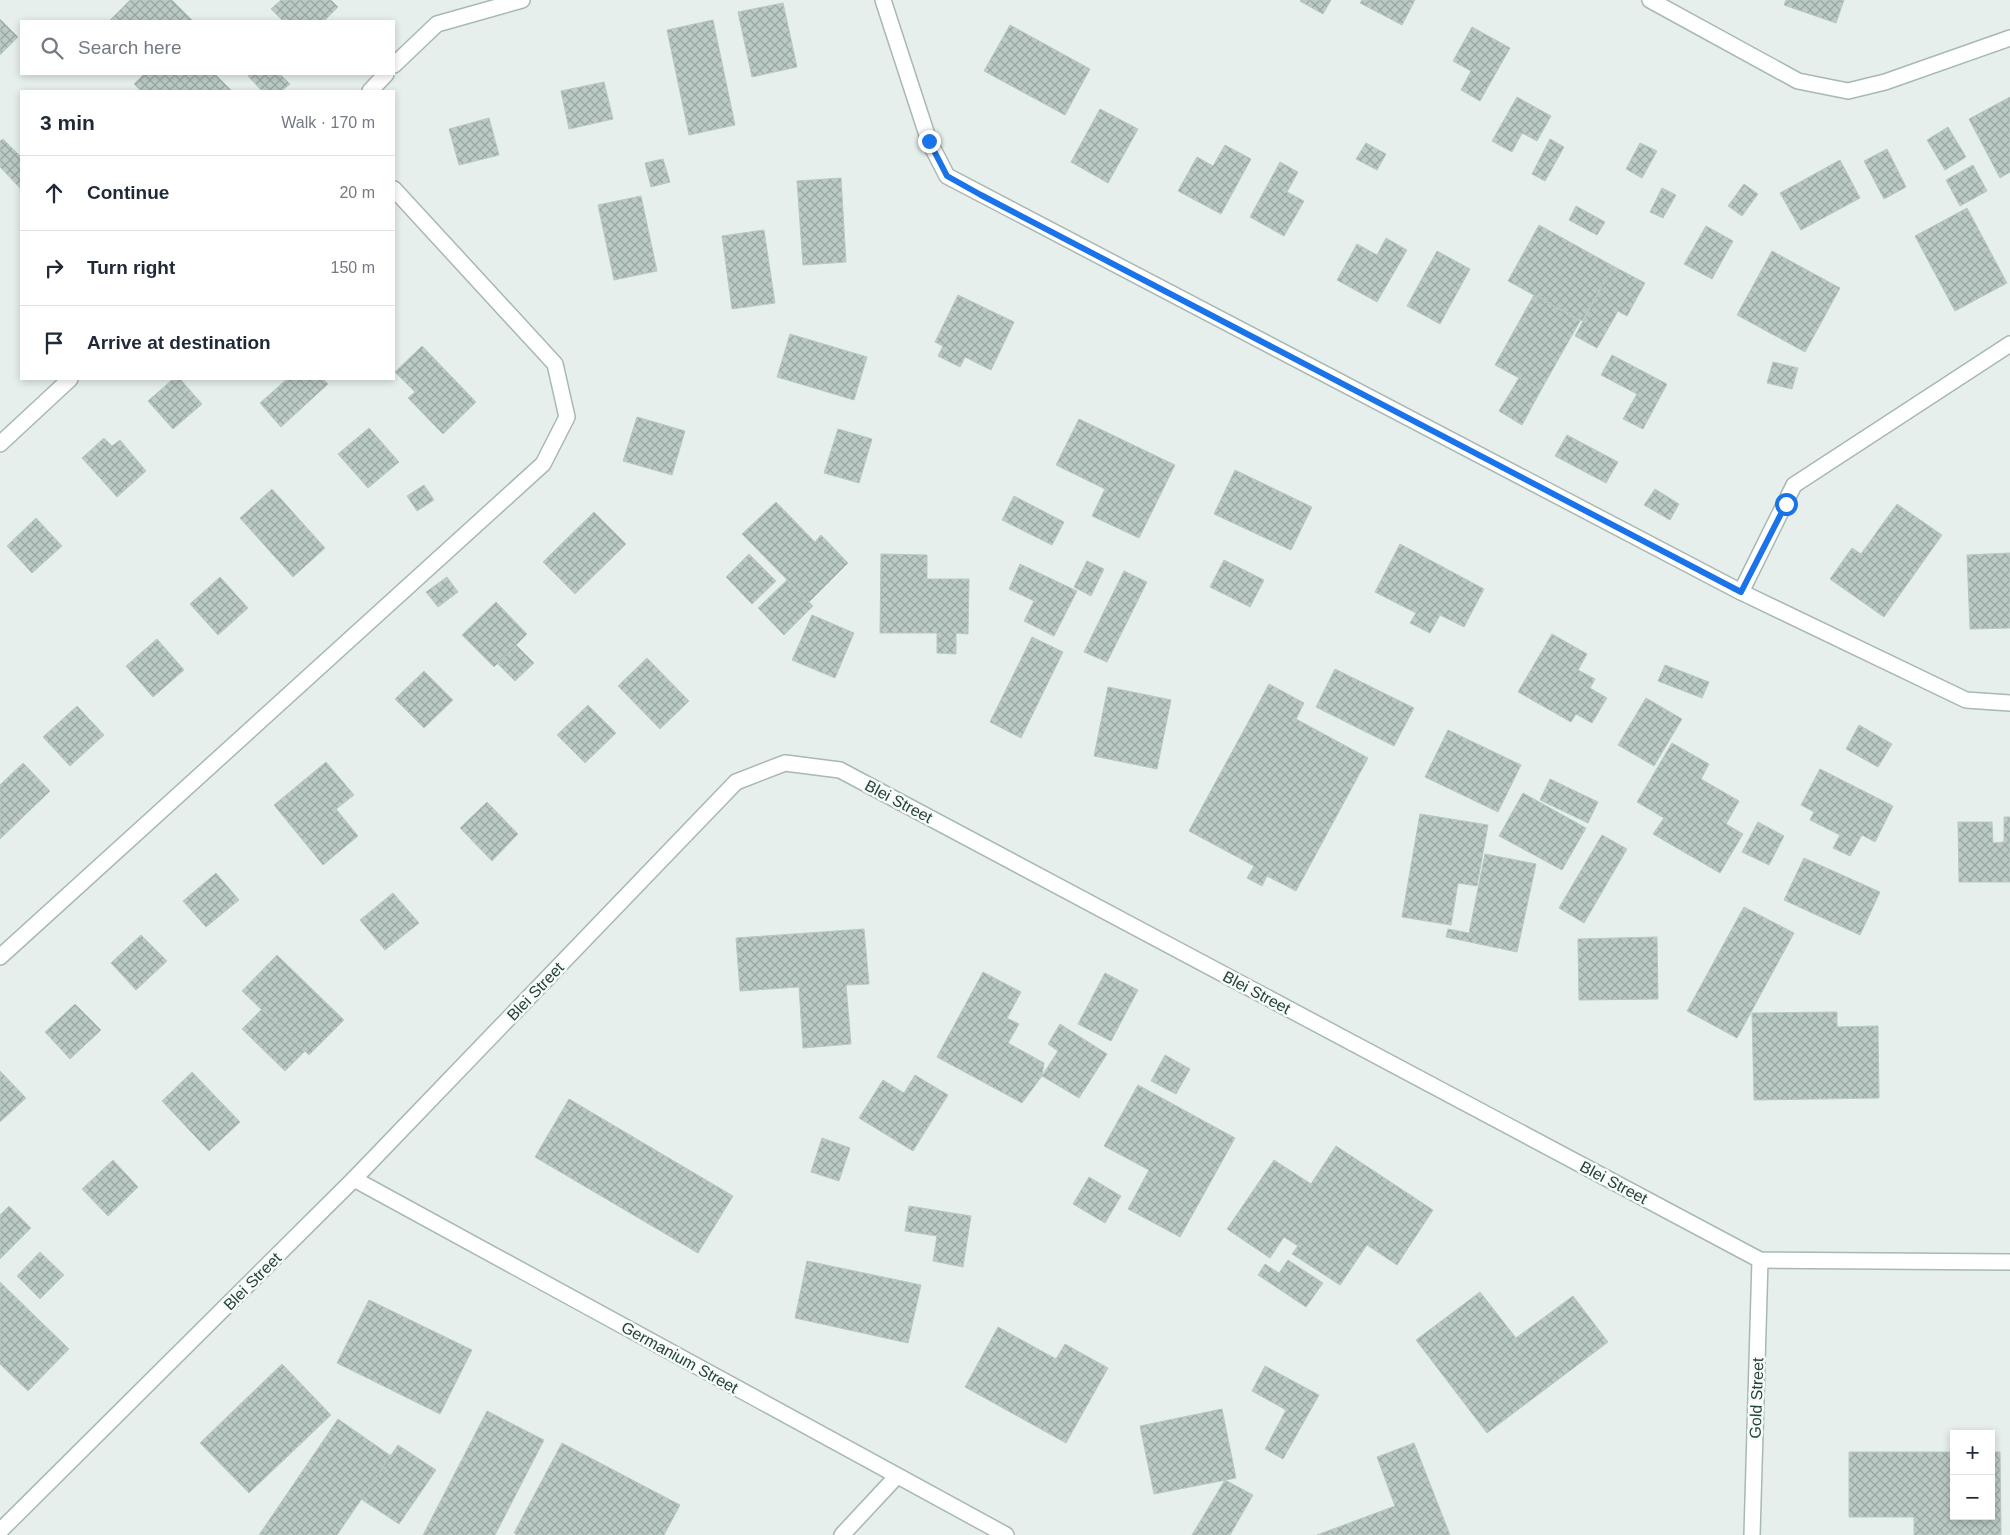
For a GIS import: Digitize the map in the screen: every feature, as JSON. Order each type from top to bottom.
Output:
[{"type":"street","points":[[395,64],[437,24],[522,0]]},
{"type":"street","points":[[883,0],[929,141],[947,176],[1741,592],[1966,700],[2010,703]]},
{"type":"street","points":[[1650,0],[1798,81],[1848,91],[1885,82],[2010,38]]},
{"type":"street","points":[[371,90],[385,75]]},
{"type":"street","points":[[0,957],[543,464],[567,416],[555,364],[395,190]]},
{"type":"street","points":[[1741,592],[1794,486],[2010,344]]},
{"type":"street","points":[[0,444],[69,380]]},
{"type":"street","name":"Blei Street","points":[[0,1531],[354,1179],[736,782],[785,763],[840,770],[1760,1260],[2010,1262]]},
{"type":"street","name":"Germanium Street","points":[[354,1179],[1006,1535]]},
{"type":"street","name":"Gold Street","points":[[1752,1535],[1760,1260]]},
{"type":"street","points":[[842,1535],[897,1476]]},
{"type":"building","points":[[130,0],[172,0],[192,20],[110,20]]},
{"type":"building","points":[[281,0],[331,0],[338,7],[325,20],[282,20],[271,9]]},
{"type":"building","points":[[1301,0],[1331,0],[1323,14]]},
{"type":"building","points":[[1362,0],[1415,0],[1402,25],[1360,3]]},
{"type":"building","points":[[1786,0],[1844,0],[1836,23],[1784,5]]},
{"type":"building","points":[[783,3],[797,67],[752,77],[738,12]]},
{"type":"building","points":[[0,19],[18,37],[0,55]]},
{"type":"building","points":[[713,20],[735,125],[689,135],[667,30]]},
{"type":"building","points":[[1010,25],[1090,69],[1065,115],[984,71]]},
{"type":"building","points":[[1472,27],[1510,48],[1480,101],[1461,90],[1471,71],[1453,61]]},
{"type":"building","points":[[143,75],[216,75],[231,90],[140,90],[134,84]]},
{"type":"building","points":[[281,75],[290,84],[282,90],[261,90],[248,76]]},
{"type":"building","points":[[604,82],[613,119],[569,129],[561,91]]},
{"type":"building","points":[[1517,97],[1551,116],[1537,141],[1522,133],[1512,152],[1492,141]]},
{"type":"building","points":[[2010,97],[2010,172],[2000,178],[1969,119]]},
{"type":"building","points":[[1100,109],[1138,129],[1108,183],[1071,162]]},
{"type":"building","points":[[489,118],[499,155],[459,165],[449,129]]},
{"type":"building","points":[[1948,127],[1966,157],[1945,170],[1927,140]]},
{"type":"building","points":[[3,139],[20,156],[20,188],[0,167],[0,141]]},
{"type":"building","points":[[1550,139],[1564,147],[1545,181],[1532,174]]},
{"type":"building","points":[[1366,143],[1386,154],[1377,170],[1356,159]]},
{"type":"building","points":[[1640,143],[1657,151],[1642,178],[1626,169]]},
{"type":"building","points":[[1225,145],[1251,159],[1221,214],[1178,191],[1197,157],[1213,166]]},
{"type":"building","points":[[1887,149],[1906,187],[1884,199],[1864,161]]},
{"type":"building","points":[[663,159],[670,182],[651,187],[645,163]]},
{"type":"building","points":[[1840,160],[1860,198],[1801,230],[1780,193]]},
{"type":"building","points":[[1280,162],[1298,172],[1287,192],[1304,201],[1284,236],[1250,217]]},
{"type":"building","points":[[1973,165],[1987,191],[1960,206],[1946,180]]},
{"type":"building","points":[[841,178],[846,262],[803,265],[797,181]]},
{"type":"building","points":[[1744,184],[1758,194],[1742,216],[1728,206]]},
{"type":"building","points":[[1662,188],[1676,195],[1663,218],[1650,212]]},
{"type":"building","points":[[641,196],[657,271],[614,280],[598,205]]},
{"type":"building","points":[[1576,206],[1605,222],[1597,235],[1569,220]]},
{"type":"building","points":[[1967,208],[2007,283],[1955,311],[1915,236]]},
{"type":"building","points":[[1539,225],[1613,266],[1582,321],[1508,281]]},
{"type":"building","points":[[1706,226],[1733,241],[1712,279],[1684,264]]},
{"type":"building","points":[[764,230],[775,303],[732,309],[722,236]]},
{"type":"building","points":[[1386,238],[1407,250],[1377,302],[1337,280],[1357,244],[1377,255]]},
{"type":"building","points":[[1437,251],[1470,269],[1440,324],[1407,306]]},
{"type":"building","points":[[1772,251],[1840,288],[1805,352],[1737,315]]},
{"type":"building","points":[[1613,266],[1645,283],[1627,316],[1618,311],[1597,348],[1575,336]]},
{"type":"building","points":[[958,295],[1014,322],[991,370],[965,357],[960,367],[938,356],[943,346],[935,342]]},
{"type":"building","points":[[1534,295],[1580,321],[1541,390],[1495,365]]},
{"type":"building","points":[[790,334],[867,357],[854,400],[777,377]]},
{"type":"building","points":[[422,346],[476,402],[443,434],[408,398],[415,392],[395,372]]},
{"type":"building","points":[[1612,355],[1667,384],[1643,429],[1623,419],[1637,394],[1601,375]]},
{"type":"building","points":[[1773,362],[1798,368],[1792,389],[1767,383]]},
{"type":"building","points":[[1519,378],[1541,390],[1522,425],[1499,411]]},
{"type":"building","points":[[172,380],[181,380],[202,404],[173,429],[148,401]]},
{"type":"building","points":[[286,380],[324,380],[328,384],[281,427],[260,403]]},
{"type":"building","points":[[637,417],[685,431],[672,475],[623,461]]},
{"type":"building","points":[[1079,419],[1175,465],[1139,538],[1092,516],[1105,489],[1056,465]]},
{"type":"building","points":[[369,428],[399,462],[368,488],[338,454]]},
{"type":"building","points":[[838,429],[872,439],[859,483],[824,473]]},
{"type":"building","points":[[1567,435],[1618,462],[1606,483],[1555,456]]},
{"type":"building","points":[[104,438],[112,446],[120,440],[146,471],[117,497],[82,458]]},
{"type":"building","points":[[1235,470],[1312,507],[1291,550],[1214,514]]},
{"type":"building","points":[[424,485],[434,500],[417,511],[407,496]]},
{"type":"building","points":[[272,489],[325,548],[293,577],[240,518]]},
{"type":"building","points":[[1655,489],[1679,504],[1670,520],[1644,505]]},
{"type":"building","points":[[1014,496],[1064,522],[1052,545],[1002,520]]},
{"type":"building","points":[[776,502],[815,542],[821,535],[848,563],[809,602],[742,534]]},
{"type":"building","points":[[1897,504],[1942,535],[1884,617],[1830,579],[1852,548],[1861,554]]},
{"type":"building","points":[[594,512],[626,544],[575,594],[543,562]]},
{"type":"building","points":[[36,518],[62,546],[32,573],[7,546]]},
{"type":"building","points":[[1400,544],[1484,589],[1464,627],[1440,615],[1430,633],[1410,623],[1416,613],[1375,592]]},
{"type":"building","points":[[2010,553],[2010,628],[1970,629],[1967,555]]},
{"type":"building","points":[[749,554],[776,581],[752,604],[726,577]]},
{"type":"building","points":[[881,554],[927,555],[927,579],[969,579],[968,634],[956,633],[956,654],[937,653],[937,633],[880,633]]},
{"type":"building","points":[[1224,560],[1264,580],[1250,607],[1210,587]]},
{"type":"building","points":[[1087,561],[1104,569],[1091,596],[1074,587]]},
{"type":"building","points":[[1020,564],[1077,591],[1054,636],[1024,621],[1034,601],[1009,589]]},
{"type":"building","points":[[1124,571],[1147,582],[1107,662],[1084,652]]},
{"type":"building","points":[[220,577],[248,608],[218,635],[190,604]]},
{"type":"building","points":[[447,577],[458,592],[438,607],[426,592]]},
{"type":"building","points":[[787,580],[813,606],[784,635],[758,608]]},
{"type":"building","points":[[496,602],[527,634],[494,667],[462,635]]},
{"type":"building","points":[[812,615],[854,633],[835,678],[792,660]]},
{"type":"building","points":[[1552,634],[1587,654],[1578,670],[1595,679],[1590,688],[1607,698],[1592,723],[1576,714],[1571,722],[1518,692]]},
{"type":"building","points":[[1032,637],[1063,652],[1021,738],[990,722]]},
{"type":"building","points":[[157,639],[184,670],[153,697],[126,666]]},
{"type":"building","points":[[516,645],[534,663],[515,681],[497,663]]},
{"type":"building","points":[[647,658],[689,701],[660,729],[618,686]]},
{"type":"building","points":[[1665,665],[1709,682],[1702,698],[1658,681]]},
{"type":"building","points":[[1335,669],[1414,708],[1394,746],[1316,707]]},
{"type":"building","points":[[424,671],[453,700],[424,728],[395,699]]},
{"type":"building","points":[[1269,684],[1304,703],[1296,719],[1368,758],[1296,891],[1267,876],[1262,886],[1247,878],[1254,866],[1189,831]]},
{"type":"building","points":[[1108,687],[1171,700],[1157,769],[1094,756]]},
{"type":"building","points":[[1646,698],[1682,719],[1654,766],[1618,745]]},
{"type":"building","points":[[588,705],[616,733],[585,763],[557,735]]},
{"type":"building","points":[[77,706],[104,735],[70,766],[43,737]]},
{"type":"building","points":[[1859,725],[1892,744],[1878,767],[1846,749]]},
{"type":"building","points":[[1448,730],[1521,765],[1498,812],[1425,777]]},
{"type":"building","points":[[1672,743],[1709,764],[1701,779],[1739,801],[1726,824],[1743,834],[1720,873],[1653,834],[1664,818],[1637,802]]},
{"type":"building","points":[[326,762],[354,795],[336,809],[358,836],[323,865],[274,805]]},
{"type":"building","points":[[23,763],[50,791],[0,839],[0,785]]},
{"type":"building","points":[[1820,769],[1893,806],[1875,842],[1862,835],[1850,856],[1833,848],[1840,835],[1810,820],[1814,812],[1801,805]]},
{"type":"building","points":[[1550,779],[1598,802],[1588,823],[1540,800]]},
{"type":"building","points":[[1523,793],[1586,828],[1562,870],[1499,836]]},
{"type":"building","points":[[487,802],[518,834],[492,861],[460,828]]},
{"type":"building","points":[[1420,814],[1488,825],[1477,886],[1458,883],[1451,925],[1402,917]]},
{"type":"building","points":[[2004,817],[2010,817],[2010,882],[1959,882],[1958,822],[1992,822],[1993,843],[2004,842]]},
{"type":"building","points":[[1758,822],[1784,836],[1769,865],[1742,852]]},
{"type":"building","points":[[1602,835],[1627,849],[1584,923],[1559,908]]},
{"type":"building","points":[[1485,854],[1536,864],[1517,952],[1446,937],[1448,929],[1469,933]]},
{"type":"building","points":[[1804,858],[1880,892],[1860,935],[1784,900]]},
{"type":"building","points":[[216,873],[239,900],[206,927],[183,901]]},
{"type":"building","points":[[393,893],[419,923],[385,950],[360,920]]},
{"type":"building","points":[[1744,907],[1794,933],[1737,1038],[1687,1011]]},
{"type":"building","points":[[864,929],[869,984],[846,985],[851,1044],[803,1048],[799,987],[740,991],[736,938]]},
{"type":"building","points":[[141,935],[167,961],[136,990],[111,963]]},
{"type":"building","points":[[1657,937],[1658,999],[1579,1000],[1578,939]]},
{"type":"building","points":[[277,955],[344,1020],[309,1055],[242,991]]},
{"type":"building","points":[[983,972],[1021,992],[1007,1018],[1019,1024],[1008,1043],[1044,1063],[1042,1076],[1022,1103],[937,1057]]},
{"type":"building","points":[[1105,973],[1138,990],[1111,1041],[1078,1024]]},
{"type":"building","points":[[75,1004],[101,1030],[70,1059],[45,1032]]},
{"type":"building","points":[[262,1009],[305,1051],[285,1071],[242,1029]]},
{"type":"building","points":[[1837,1012],[1837,1027],[1878,1026],[1879,1098],[1754,1100],[1752,1013]]},
{"type":"building","points":[[1060,1024],[1107,1054],[1079,1098],[1042,1076],[1058,1051],[1048,1044]]},
{"type":"building","points":[[1165,1055],[1190,1069],[1176,1094],[1151,1081]]},
{"type":"building","points":[[0,1071],[26,1098],[0,1122]]},
{"type":"building","points":[[192,1072],[240,1122],[209,1151],[162,1101]]},
{"type":"building","points":[[915,1075],[948,1095],[913,1151],[859,1118],[883,1080],[904,1093]]},
{"type":"building","points":[[1138,1085],[1235,1138],[1180,1237],[1128,1209],[1149,1170],[1104,1146]]},
{"type":"building","points":[[569,1099],[733,1196],[698,1253],[535,1157]]},
{"type":"building","points":[[822,1138],[850,1148],[839,1181],[811,1172]]},
{"type":"building","points":[[1336,1146],[1433,1210],[1397,1265],[1367,1245],[1340,1285],[1292,1254],[1298,1246],[1284,1237],[1270,1258],[1227,1229],[1274,1160],[1311,1184]]},
{"type":"building","points":[[113,1160],[138,1187],[108,1216],[82,1189]]},
{"type":"building","points":[[1089,1177],[1121,1196],[1105,1223],[1073,1204]]},
{"type":"building","points":[[9,1206],[31,1228],[0,1259],[0,1215]]},
{"type":"building","points":[[909,1206],[971,1216],[963,1267],[933,1261],[937,1236],[905,1231]]},
{"type":"building","points":[[40,1252],[64,1275],[40,1299],[17,1276]]},
{"type":"building","points":[[1288,1260],[1323,1283],[1306,1307],[1258,1275],[1265,1264],[1279,1273]]},
{"type":"building","points":[[807,1261],[921,1285],[908,1343],[795,1318]]},
{"type":"building","points":[[0,1282],[69,1349],[28,1391],[0,1364]]},
{"type":"building","points":[[1480,1292],[1516,1338],[1573,1296],[1608,1342],[1487,1433],[1416,1340]]},
{"type":"building","points":[[369,1300],[472,1350],[440,1414],[337,1363]]},
{"type":"building","points":[[998,1327],[1056,1359],[1065,1344],[1108,1368],[1066,1443],[965,1387]]},
{"type":"building","points":[[282,1364],[331,1415],[249,1493],[200,1443]]},
{"type":"building","points":[[1265,1366],[1319,1395],[1283,1459],[1265,1449],[1286,1410],[1252,1391]]},
{"type":"building","points":[[1222,1409],[1236,1478],[1154,1494],[1140,1426]]},
{"type":"building","points":[[487,1411],[544,1440],[495,1535],[423,1535]]},
{"type":"building","points":[[338,1419],[391,1456],[337,1535],[259,1535]]},
{"type":"building","points":[[562,1443],[680,1505],[664,1535],[517,1535],[514,1533]]},
{"type":"building","points":[[1414,1443],[1450,1535],[1317,1535],[1395,1506],[1377,1457]]},
{"type":"building","points":[[398,1445],[436,1470],[399,1524],[361,1499]]},
{"type":"building","points":[[1849,1452],[1950,1452],[1950,1520],[1995,1520],[1995,1452],[2000,1452],[2001,1535],[1914,1535],[1914,1517],[1849,1517]]},
{"type":"building","points":[[1225,1480],[1253,1495],[1230,1535],[1192,1535]]},
{"type":"route","points":[[929,141],[947,176],[981,195],[1741,592],[1786,504]]}]
